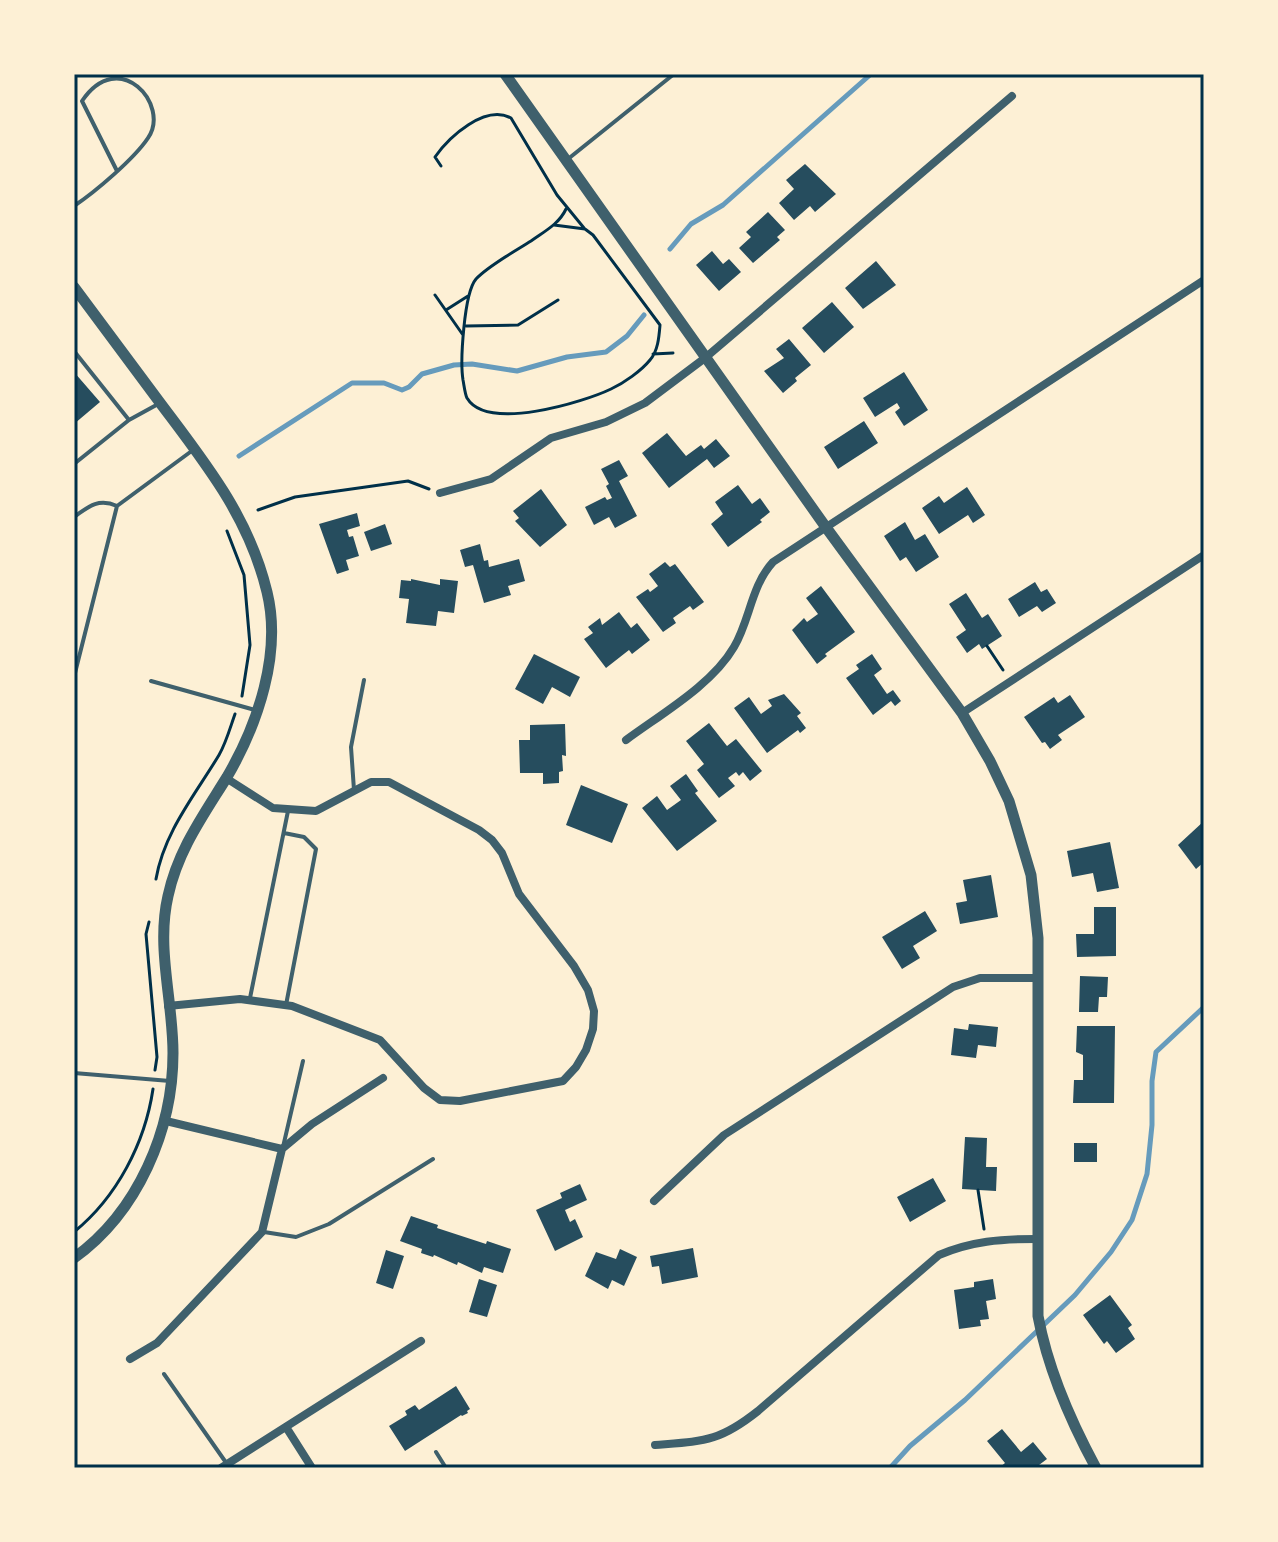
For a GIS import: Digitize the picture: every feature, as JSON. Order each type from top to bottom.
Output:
[{"type":"street","points":[[505,74],[825,526],[962,713],[1009,801],[1022,839],[1036,906],[1039,978],[1038,1316],[1043,1342],[1071,1419],[1096,1468]]},
{"type":"street","points":[[440,493],[491,479],[551,438],[624,414],[645,403],[705,358],[1012,96]]},
{"type":"street","points":[[626,740],[722,664],[741,634],[765,571],[781,557],[1204,280]]},
{"type":"street","points":[[74,287],[231,500],[255,546],[272,619],[262,697],[257,711],[226,778],[185,843],[168,894],[163,923],[173,1053],[166,1121],[139,1184],[106,1228],[74,1258]]},
{"type":"street","points":[[962,713],[1204,555]]},
{"type":"street","points":[[168,1006],[249,1001],[286,1005],[380,1040],[424,1088],[440,1100],[460,1101],[563,1081],[576,1067],[590,1039],[594,1011],[588,990],[574,966],[519,894],[502,853],[479,830],[389,782],[371,782],[316,811],[273,808],[226,778]]},
{"type":"street","points":[[654,1201],[724,1135],[953,987],[980,978],[1039,978]]},
{"type":"street","points":[[130,1359],[157,1343],[262,1232],[282,1149],[312,1124],[383,1078]]},
{"type":"street","points":[[166,1121],[282,1149]]},
{"type":"street","points":[[655,1445],[710,1439],[728,1433],[758,1411],[939,1255],[986,1240],[1036,1239]]},
{"type":"street","points":[[224,1466],[421,1341]]},
{"type":"street","points":[[286,1427],[312,1468]]},
{"type":"lane","points":[[566,160],[674,74]]},
{"type":"lane","points":[[74,206],[117,171],[150,137],[154,116],[141,88],[127,78],[111,76],[91,87],[82,101],[117,171]]},
{"type":"lane","points":[[74,351],[129,420]]},
{"type":"lane","points":[[74,464],[129,420],[161,403]]},
{"type":"lane","points":[[74,677],[117,506],[195,449]]},
{"type":"lane","points":[[74,517],[93,503],[106,501],[117,506]]},
{"type":"lane","points":[[354,790],[351,747],[364,680]]},
{"type":"lane","points":[[151,681],[257,711]]},
{"type":"lane","points":[[249,1001],[289,809]]},
{"type":"lane","points":[[284,833],[304,837],[316,849],[286,1005]]},
{"type":"lane","points":[[282,1149],[303,1061]]},
{"type":"lane","points":[[74,1073],[170,1081]]},
{"type":"lane","points":[[262,1232],[296,1237],[329,1224],[433,1159]]},
{"type":"lane","points":[[164,1374],[224,1466]]},
{"type":"lane","points":[[436,1452],[446,1468]]},
{"type":"path","points":[[441,166],[435,157],[482,116],[505,115],[511,118],[566,209],[593,235],[660,325],[653,354],[639,370],[612,389],[545,412],[500,413],[481,409],[467,399],[462,369],[468,296],[476,280],[560,221],[566,209]]},
{"type":"path","points":[[554,225],[585,229]]},
{"type":"path","points":[[435,295],[464,336]]},
{"type":"path","points":[[446,310],[468,296]]},
{"type":"path","points":[[466,326],[518,325],[558,300]]},
{"type":"path","points":[[653,354],[673,353]]},
{"type":"path","points":[[258,510],[295,497],[408,481],[440,493]]},
{"type":"path","points":[[987,646],[1003,670]]},
{"type":"path","points":[[978,1190],[986,1240]]},
{"type":"building","points":[[805,164],[836,194],[815,212],[810,206],[794,220],[779,203],[794,189],[786,180]]},
{"type":"building","points":[[768,212],[785,230],[777,237],[780,240],[753,263],[739,248],[751,237],[746,232]]},
{"type":"building","points":[[712,251],[723,264],[729,259],[741,272],[719,291],[696,265]]},
{"type":"building","points":[[876,261],[896,285],[863,309],[845,288]]},
{"type":"building","points":[[832,302],[854,327],[824,353],[802,328]]},
{"type":"building","points":[[789,339],[811,365],[783,393],[764,371],[784,358],[776,349]]},
{"type":"building","points":[[74,372],[100,402],[74,424]]},
{"type":"building","points":[[904,372],[928,410],[904,426],[895,412],[900,408],[897,403],[875,417],[863,398]]},
{"type":"building","points":[[864,421],[878,443],[838,469],[824,447]]},
{"type":"building","points":[[667,433],[686,456],[701,445],[704,449],[716,439],[730,456],[714,468],[707,459],[669,488],[642,453]]},
{"type":"building","points":[[619,460],[628,476],[619,481],[637,516],[615,528],[609,517],[594,525],[585,507],[605,497],[607,500],[612,498],[601,469]]},
{"type":"building","points":[[738,485],[752,504],[760,498],[770,512],[760,520],[762,522],[728,547],[711,524],[723,514],[715,502]]},
{"type":"building","points":[[967,487],[985,515],[973,523],[968,515],[939,534],[922,508],[939,496],[944,503]]},
{"type":"building","points":[[541,489],[567,525],[540,547],[515,521],[519,518],[513,511]]},
{"type":"building","points":[[357,513],[360,526],[347,530],[349,537],[353,536],[359,556],[346,560],[349,570],[337,574],[319,524]]},
{"type":"building","points":[[905,522],[915,540],[925,534],[939,557],[916,572],[906,557],[900,561],[884,536]]},
{"type":"building","points":[[385,524],[392,544],[371,551],[364,532]]},
{"type":"building","points":[[480,544],[484,561],[488,560],[489,567],[519,559],[525,581],[508,586],[511,595],[484,603],[473,565],[465,567],[460,550]]},
{"type":"building","points":[[665,562],[670,567],[675,564],[704,602],[693,610],[690,606],[673,618],[676,623],[663,632],[636,597],[658,586],[649,574]]},
{"type":"building","points":[[440,579],[458,581],[454,613],[438,611],[436,626],[406,623],[409,599],[399,598],[401,580],[440,585]]},
{"type":"building","points":[[1035,582],[1041,592],[1047,589],[1056,603],[1042,612],[1037,606],[1019,617],[1008,599]]},
{"type":"building","points":[[821,586],[855,632],[825,654],[827,656],[817,664],[792,630],[804,618],[807,622],[818,614],[806,598]]},
{"type":"building","points":[[966,593],[982,618],[988,614],[1002,636],[982,649],[979,644],[967,653],[956,637],[966,630],[949,604]]},
{"type":"building","points":[[619,612],[631,628],[637,623],[650,640],[632,654],[629,650],[606,668],[584,639],[593,633],[588,627],[600,618],[602,625]]},
{"type":"building","points":[[534,654],[580,677],[570,697],[552,687],[543,704],[515,689]]},
{"type":"building","points":[[872,654],[882,669],[874,675],[887,694],[893,690],[901,701],[895,706],[891,701],[873,715],[846,678],[859,669],[856,665]]},
{"type":"building","points":[[784,694],[801,713],[797,716],[806,728],[800,733],[798,730],[767,753],[734,708],[749,697],[761,714],[772,706],[768,700]]},
{"type":"building","points":[[1070,695],[1085,717],[1058,735],[1062,740],[1050,749],[1045,742],[1042,743],[1024,717],[1054,697],[1058,703]]},
{"type":"building","points":[[709,723],[727,746],[736,739],[762,771],[750,781],[743,772],[739,776],[736,772],[728,778],[735,786],[719,798],[697,770],[704,764],[686,741]]},
{"type":"building","points":[[565,724],[566,756],[562,755],[563,771],[559,772],[559,783],[543,784],[543,773],[520,773],[519,740],[530,740],[530,725]]},
{"type":"building","points":[[686,774],[698,791],[695,793],[717,821],[677,851],[642,808],[657,796],[667,810],[681,800],[670,786]]},
{"type":"building","points":[[581,785],[628,804],[612,843],[566,825]]},
{"type":"building","points":[[1204,821],[1204,862],[1196,869],[1178,845]]},
{"type":"building","points":[[1110,842],[1119,888],[1097,892],[1093,873],[1072,877],[1067,851]]},
{"type":"building","points":[[991,875],[998,917],[960,924],[956,903],[967,901],[963,880]]},
{"type":"building","points":[[1094,907],[1116,907],[1116,956],[1077,957],[1076,934],[1094,934]]},
{"type":"building","points":[[925,911],[937,931],[913,946],[920,958],[902,969],[882,937]]},
{"type":"building","points":[[1080,976],[1108,977],[1107,997],[1099,997],[1098,1012],[1079,1012]]},
{"type":"building","points":[[969,1024],[998,1027],[996,1047],[978,1045],[976,1058],[951,1055],[954,1028],[968,1030]]},
{"type":"building","points":[[1077,1026],[1115,1026],[1114,1103],[1073,1103],[1074,1080],[1083,1080],[1083,1055],[1076,1052]]},
{"type":"building","points":[[965,1137],[987,1138],[986,1167],[997,1167],[996,1191],[962,1189]]},
{"type":"building","points":[[1074,1143],[1097,1143],[1097,1162],[1074,1162]]},
{"type":"building","points":[[933,1178],[946,1201],[910,1222],[897,1197]]},
{"type":"building","points":[[580,1184],[587,1200],[565,1210],[570,1222],[575,1219],[583,1237],[555,1251],[536,1210],[562,1198],[560,1193]]},
{"type":"building","points":[[411,1216],[438,1225],[437,1228],[511,1249],[503,1273],[484,1267],[482,1273],[458,1262],[457,1265],[421,1253],[422,1249],[400,1241]]},
{"type":"building","points":[[693,1248],[698,1277],[662,1284],[659,1266],[652,1267],[650,1256]]},
{"type":"building","points":[[620,1249],[637,1257],[624,1286],[612,1280],[608,1289],[585,1276],[596,1252],[616,1259]]},
{"type":"building","points":[[386,1250],[404,1256],[393,1289],[376,1283]]},
{"type":"building","points":[[479,1279],[497,1285],[487,1317],[469,1312]]},
{"type":"building","points":[[993,1279],[996,1299],[986,1301],[989,1319],[980,1320],[981,1326],[959,1329],[954,1290],[974,1287],[974,1282]]},
{"type":"building","points":[[1110,1295],[1132,1325],[1128,1328],[1135,1339],[1116,1353],[1107,1341],[1104,1344],[1083,1315]]},
{"type":"building","points":[[456,1386],[470,1409],[468,1413],[405,1451],[389,1426],[407,1415],[405,1411],[415,1405],[419,1410]]},
{"type":"building","points":[[1002,1429],[1021,1452],[1033,1442],[1047,1459],[1035,1468],[999,1468],[1005,1463],[987,1441]]},
{"type":"waterway","points":[[670,249],[691,224],[723,205],[871,74]]},
{"type":"waterway","points":[[239,456],[352,383],[384,383],[402,390],[422,374],[454,365],[472,364],[517,371],[567,357],[606,352],[627,336],[644,315]]},
{"type":"waterway","points":[[890,1468],[910,1446],[965,1400],[1075,1295],[1111,1252],[1132,1220],[1147,1174],[1156,1052],[1204,1007]]}]
